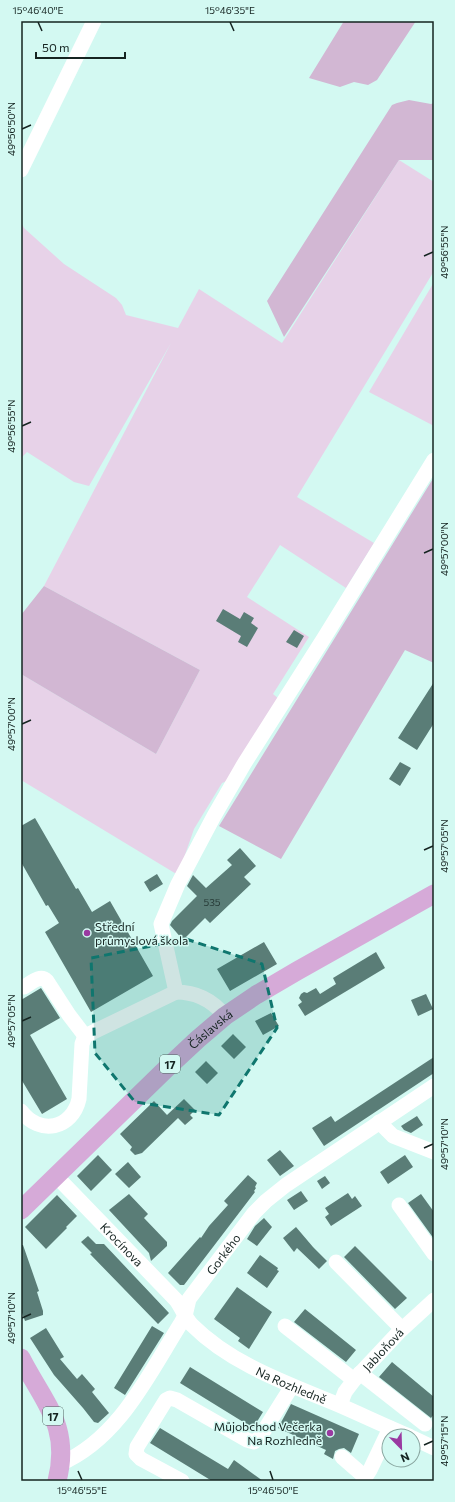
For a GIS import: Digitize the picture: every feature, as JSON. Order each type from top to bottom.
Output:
[{"type":"main road","name":"Čáslavská","points":[[21,1210],[168,1067],[225,1016],[256,995],[297,971],[434,894]]},
{"type":"main road","name":"17","points":[[21,1358],[55,1419],[60,1438],[59,1473]]},
{"type":"street","points":[[21,170],[94,21]]},
{"type":"street","points":[[176,992],[161,924],[178,884],[214,816],[244,764],[434,460]]},
{"type":"street","points":[[24,987],[40,978],[44,978],[85,1036]]},
{"type":"street","points":[[21,1112],[33,1122],[48,1127],[56,1126],[62,1123],[73,1114],[79,1099],[82,1044],[85,1036],[176,992],[185,992],[205,999],[211,1002],[225,1016]]},
{"type":"street","name":"Gorkého","points":[[59,1473],[97,1441],[119,1419],[133,1400],[185,1316],[189,1299],[254,1213],[286,1186],[434,1086]]},
{"type":"street","points":[[379,1122],[394,1136],[434,1152]]},
{"type":"street","name":"Krocínova","points":[[56,1176],[176,1300],[185,1316]]},
{"type":"street","points":[[399,1205],[434,1254]]},
{"type":"street","points":[[336,1262],[402,1329]]},
{"type":"street","name":"Jabloňová","points":[[340,1405],[344,1392],[357,1376],[402,1329],[432,1307]]},
{"type":"street","name":"Na Rozhledně","points":[[185,1316],[198,1330],[231,1355],[292,1386],[340,1405],[390,1428]]},
{"type":"street","points":[[285,1326],[425,1424]]},
{"type":"street","points":[[182,1481],[141,1459],[136,1454],[138,1447],[166,1400],[170,1398],[178,1400],[246,1440],[254,1442],[260,1437],[292,1386]]},
{"type":"street","points":[[421,1440],[433,1444]]},
{"type":"street","points":[[342,1457],[364,1479],[381,1447]]},
{"type":"highlighted area","points":[[186,939],[262,964],[277,1028],[219,1115],[135,1102],[95,1053],[91,958]]},
{"type":"shaded area","points":[[344,21],[416,21],[377,80],[368,85],[354,82],[340,87],[309,78]]},
{"type":"shaded area","points":[[409,100],[431,104],[434,103],[434,160],[399,160],[284,337],[267,301],[392,105]]},
{"type":"shaded area","points":[[399,160],[434,182],[434,271],[297,497],[374,543],[346,588],[280,545],[247,597],[309,637],[273,694],[279,699],[229,780],[222,783],[194,829],[178,875],[21,780],[21,674],[156,754],[200,670],[44,586],[171,343],[89,486],[74,482],[27,452],[21,458],[21,222],[24,228],[64,264],[116,298],[122,305],[126,315],[178,328],[199,289],[282,343]]},
{"type":"shaded area","points":[[434,282],[434,426],[369,392]]},
{"type":"shaded area","points":[[434,477],[434,663],[405,650],[281,859],[219,826]]},
{"type":"shaded area","points":[[44,586],[200,670],[156,754],[21,674],[21,615]]},
{"type":"building","points":[[223,609],[240,619],[244,612],[254,618],[251,623],[258,628],[247,647],[238,642],[241,636],[216,621]]},
{"type":"building","points":[[294,630],[304,636],[297,648],[286,642]]},
{"type":"building","points":[[434,682],[434,723],[417,750],[398,738]]},
{"type":"building","points":[[400,762],[411,768],[400,786],[389,779]]},
{"type":"building","points":[[35,818],[76,889],[78,888],[92,912],[110,901],[153,976],[91,1012],[45,932],[59,923],[48,905],[46,906],[21,862],[21,826]]},
{"type":"building","points":[[240,848],[256,866],[244,877],[251,884],[210,923],[205,918],[183,940],[170,925],[172,921],[197,896],[187,886],[193,875],[206,888],[232,865],[227,860]]},
{"type":"building","points":[[157,874],[163,884],[150,892],[144,882]]},
{"type":"building","points":[[264,942],[277,964],[230,991],[217,969]]},
{"type":"building","points":[[376,952],[385,968],[305,1016],[298,1005],[302,1002],[299,998],[301,994],[304,992],[307,993],[316,988],[320,994],[336,984],[333,978]]},
{"type":"building","points":[[41,988],[60,1018],[30,1035],[67,1099],[42,1114],[21,1079],[21,1000]]},
{"type":"building","points":[[426,994],[433,1009],[418,1016],[411,1000]]},
{"type":"building","points":[[271,1013],[279,1026],[263,1035],[255,1021]]},
{"type":"building","points":[[233,1034],[246,1047],[234,1059],[221,1046]]},
{"type":"building","points":[[434,1057],[434,1073],[324,1146],[312,1128],[331,1116],[335,1122]]},
{"type":"building","points":[[206,1061],[218,1073],[207,1084],[195,1072]]},
{"type":"building","points":[[184,1099],[195,1110],[190,1115],[193,1118],[185,1125],[178,1118],[142,1153],[135,1155],[130,1150],[132,1147],[120,1134],[154,1101],[167,1115]]},
{"type":"building","points":[[417,1116],[423,1125],[411,1133],[404,1130],[401,1126]]},
{"type":"building","points":[[280,1150],[294,1166],[280,1176],[267,1160]]},
{"type":"building","points":[[98,1155],[112,1170],[91,1191],[77,1176]]},
{"type":"building","points":[[405,1155],[413,1167],[388,1184],[380,1172]]},
{"type":"building","points":[[128,1162],[141,1177],[129,1188],[115,1174]]},
{"type":"building","points":[[248,1175],[257,1183],[255,1192],[184,1285],[180,1285],[168,1273],[200,1237],[201,1238],[209,1226],[228,1205],[224,1201]]},
{"type":"building","points":[[325,1176],[330,1183],[322,1189],[317,1181]]},
{"type":"building","points":[[301,1191],[308,1201],[294,1210],[287,1200]]},
{"type":"building","points":[[348,1193],[352,1199],[355,1196],[362,1206],[331,1226],[325,1217],[329,1214],[325,1208]]},
{"type":"building","points":[[129,1194],[148,1214],[144,1218],[167,1242],[167,1246],[151,1261],[149,1253],[109,1210]]},
{"type":"building","points":[[421,1194],[434,1212],[434,1239],[408,1203]]},
{"type":"building","points":[[57,1195],[77,1216],[46,1249],[25,1227]]},
{"type":"building","points":[[264,1218],[272,1227],[257,1246],[247,1239],[255,1226]]},
{"type":"building","points":[[296,1227],[327,1261],[319,1269],[297,1248],[294,1252],[283,1238]]},
{"type":"building","points":[[88,1236],[96,1244],[104,1244],[169,1313],[158,1324],[90,1254],[92,1253],[81,1242]]},
{"type":"building","points":[[21,1245],[23,1245],[39,1291],[37,1292],[43,1311],[43,1315],[25,1321],[21,1310]]},
{"type":"building","points":[[355,1246],[407,1298],[395,1309],[344,1257]]},
{"type":"building","points":[[260,1255],[278,1268],[277,1270],[279,1271],[267,1288],[247,1273]]},
{"type":"building","points":[[237,1287],[272,1312],[249,1349],[238,1341],[240,1338],[214,1319]]},
{"type":"building","points":[[305,1309],[356,1350],[346,1362],[294,1322]]},
{"type":"building","points":[[152,1326],[164,1333],[125,1395],[114,1388]]},
{"type":"building","points":[[46,1328],[64,1357],[60,1359],[77,1379],[82,1374],[95,1389],[92,1392],[109,1413],[98,1423],[94,1422],[54,1375],[30,1338]]},
{"type":"building","points":[[392,1362],[434,1397],[434,1414],[431,1418],[379,1377]]},
{"type":"building","points":[[190,1367],[263,1412],[253,1428],[180,1383]]},
{"type":"building","points":[[291,1404],[359,1434],[351,1453],[344,1448],[339,1449],[335,1451],[333,1459],[324,1454],[326,1450],[278,1428]]},
{"type":"building","points":[[160,1428],[228,1469],[234,1460],[263,1481],[212,1481],[150,1443]]},
{"type":"place","name":"Střední průmyslová škola","points":[[87,933]]},
{"type":"place","name":"Můjobchod Večerka Na Rozhledně","points":[[330,1433]]}]
